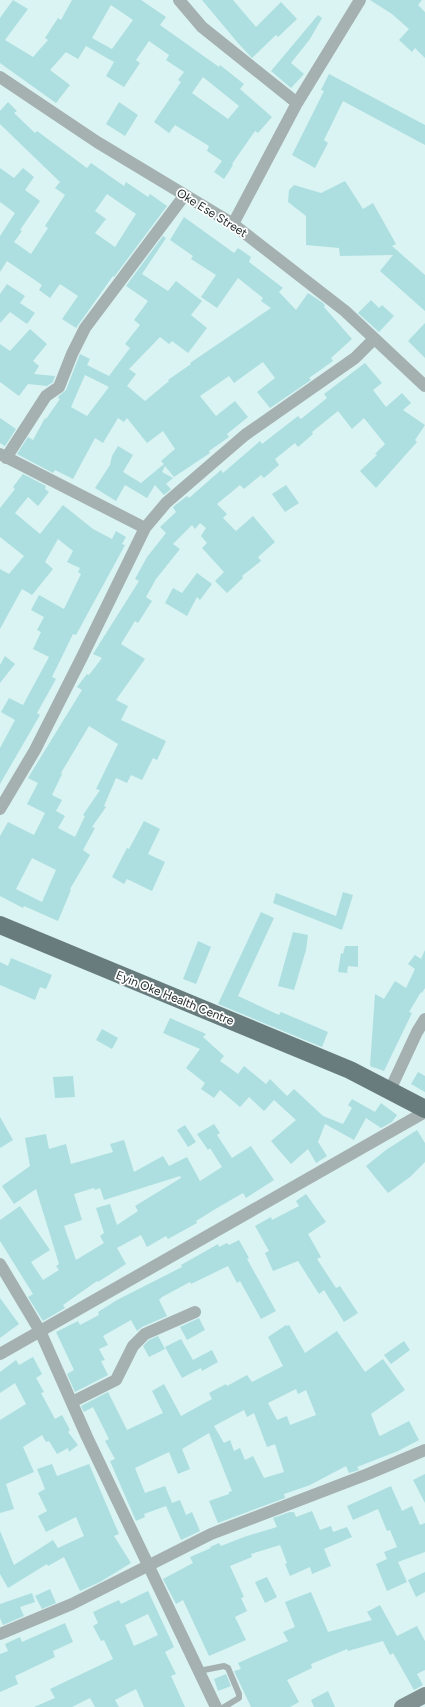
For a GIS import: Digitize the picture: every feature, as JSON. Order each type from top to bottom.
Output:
[{"type":"main road","name":"Eyin Oke Health Centre","points":[[0,925],[350,1070],[425,1110]]},
{"type":"street","points":[[179,0],[202,27],[297,103]]},
{"type":"street","points":[[233,224],[297,103],[360,0]]},
{"type":"street","name":"Oke Ese Street","points":[[0,78],[97,142],[184,196],[233,224],[345,311],[425,386]]},
{"type":"street","points":[[145,528],[3,456],[46,396],[59,387],[72,354],[85,328],[184,196]]},
{"type":"street","points":[[0,809],[35,750],[76,670],[145,528],[166,503],[245,435],[355,358],[374,339]]},
{"type":"street","points":[[386,1089],[425,1019]]},
{"type":"street","points":[[0,1354],[357,1152],[425,1110]]},
{"type":"street","points":[[0,1264],[40,1331],[216,1707]]},
{"type":"street","points":[[72,1402],[116,1380],[133,1346],[145,1334],[195,1312]]},
{"type":"street","points":[[0,1634],[72,1604],[211,1534],[368,1474],[425,1450]]},
{"type":"street","points":[[402,1707],[425,1695]]},
{"type":"lane","points":[[199,1671],[224,1666],[228,1668],[239,1694],[239,1698],[224,1707]]},
{"type":"building","points":[[13,0],[28,9],[5,40],[33,57],[48,40],[45,38],[58,18],[61,20],[72,0],[141,0],[166,17],[160,25],[219,67],[220,65],[244,84],[240,89],[272,117],[258,133],[255,131],[232,164],[233,165],[224,179],[214,172],[222,161],[207,151],[209,146],[175,125],[169,133],[154,122],[181,82],[178,80],[184,72],[166,60],[169,55],[149,41],[136,60],[140,63],[124,87],[106,76],[114,62],[86,46],[78,59],[66,52],[50,70],[70,85],[56,103],[0,63],[0,18]],"holes":[[[111,5],[133,20],[112,49],[92,38]],[[203,77],[239,106],[228,119],[192,93]]]},
{"type":"building","points":[[202,0],[233,0],[256,27],[281,2],[297,19],[278,37],[276,35],[252,58]]},
{"type":"building","points":[[370,0],[422,0],[418,5],[425,12],[425,58],[415,48],[412,52],[399,40],[409,29],[392,14]]},
{"type":"building","points":[[318,15],[322,18],[310,39],[291,63],[304,74],[291,88],[271,71]]},
{"type":"building","points":[[329,74],[425,125],[425,145],[343,101],[324,140],[328,143],[315,168],[292,155],[324,91],[321,90]]},
{"type":"building","points":[[8,102],[17,111],[14,113],[35,133],[37,131],[87,168],[91,163],[124,186],[126,182],[148,197],[150,194],[167,206],[114,277],[113,276],[76,328],[62,319],[78,296],[60,284],[50,298],[39,290],[42,285],[7,261],[0,272],[0,236],[15,213],[0,202],[0,168],[14,178],[23,168],[34,177],[25,190],[40,201],[20,230],[22,231],[14,242],[31,254],[48,228],[45,226],[65,195],[55,188],[60,182],[0,124],[0,111]],"holes":[[[107,194],[136,214],[115,247],[95,233],[106,219],[95,211]]]},
{"type":"building","points":[[119,102],[138,115],[125,136],[106,124]]},
{"type":"building","points":[[345,181],[363,209],[373,203],[396,244],[392,246],[425,275],[425,311],[380,271],[393,255],[340,256],[339,248],[306,245],[306,216],[288,202],[289,190],[294,185],[321,193]]},
{"type":"building","points":[[184,217],[234,253],[238,248],[251,257],[249,262],[283,288],[279,292],[296,310],[308,293],[323,303],[325,305],[324,307],[352,339],[331,358],[333,361],[309,378],[311,380],[270,408],[257,392],[275,378],[263,362],[234,383],[229,376],[200,396],[216,416],[235,401],[248,417],[227,434],[229,437],[209,451],[210,453],[174,477],[165,466],[162,472],[173,478],[166,484],[171,489],[164,495],[155,485],[147,498],[125,485],[116,501],[95,488],[110,465],[112,456],[118,446],[133,455],[123,472],[141,483],[164,464],[161,461],[175,449],[163,431],[147,443],[127,418],[124,422],[118,418],[103,443],[95,438],[73,479],[55,470],[53,473],[17,454],[28,437],[33,440],[45,418],[46,419],[60,399],[58,398],[59,396],[66,390],[80,354],[90,359],[87,365],[109,376],[130,348],[125,344],[140,325],[134,320],[148,301],[126,286],[163,236],[166,238],[142,274],[168,291],[176,281],[202,301],[191,315],[207,328],[188,353],[172,341],[169,344],[160,337],[129,369],[136,374],[127,386],[145,401],[169,381],[168,380],[191,364],[190,363],[271,308],[261,301],[263,298],[238,278],[217,308],[201,297],[216,275],[191,259],[193,256],[170,240]],"holes":[[[85,375],[109,387],[87,416],[71,407]]]},
{"type":"building","points":[[7,284],[25,296],[20,303],[35,313],[27,324],[10,312],[0,323],[0,294]]},
{"type":"building","points":[[371,300],[379,308],[382,305],[394,316],[379,332],[358,313]]},
{"type":"building","points":[[425,323],[425,358],[408,341]]},
{"type":"building","points":[[30,329],[47,344],[33,361],[39,366],[34,374],[55,376],[53,382],[47,386],[28,384],[19,396],[0,382],[0,344],[10,351]]},
{"type":"building","points":[[365,363],[382,383],[373,390],[386,407],[402,393],[411,403],[403,410],[425,425],[415,440],[417,442],[376,488],[360,471],[377,455],[375,454],[385,444],[364,418],[352,429],[338,411],[312,432],[313,434],[298,447],[295,443],[275,459],[279,465],[264,478],[261,475],[244,489],[240,485],[217,504],[227,514],[223,518],[236,531],[253,516],[275,542],[258,557],[261,561],[242,576],[243,578],[227,593],[215,581],[224,572],[202,548],[207,543],[201,536],[206,528],[200,523],[195,529],[192,525],[173,544],[180,549],[156,579],[146,597],[152,601],[138,623],[135,621],[121,644],[145,659],[116,700],[128,706],[121,720],[166,741],[157,760],[153,758],[142,780],[131,775],[127,783],[116,778],[104,806],[106,807],[92,827],[95,828],[83,850],[90,855],[70,889],[71,890],[58,921],[24,906],[23,908],[0,896],[0,836],[8,822],[34,835],[45,813],[27,804],[38,783],[28,778],[82,690],[77,687],[87,674],[89,675],[102,658],[93,654],[139,581],[135,579],[147,557],[166,533],[160,527],[176,512],[173,507],[187,496],[189,498],[221,470],[223,473],[260,441],[262,444],[298,416],[301,419],[327,398],[324,394]],"holes":[[[89,726],[118,744],[96,789],[100,790],[83,815],[85,816],[75,837],[58,828],[65,816],[56,811],[62,800],[52,795],[62,774],[61,773]],[[32,858],[56,870],[42,902],[16,889]]]},
{"type":"building","points":[[0,418],[16,429],[5,446],[0,443]]},
{"type":"building","points":[[23,474],[46,486],[45,489],[49,492],[38,506],[28,497],[15,513],[40,534],[63,505],[93,529],[112,539],[116,531],[126,537],[122,544],[125,545],[76,635],[73,634],[52,677],[56,679],[37,713],[40,715],[0,784],[0,748],[15,720],[1,712],[9,698],[23,705],[49,657],[33,649],[41,632],[37,630],[44,617],[31,610],[39,595],[64,609],[81,574],[78,572],[80,568],[67,562],[73,551],[58,539],[45,562],[53,569],[32,595],[22,589],[0,629],[0,569],[9,574],[24,556],[0,537],[0,508],[15,489],[13,487]]},
{"type":"building","points":[[286,485],[299,503],[285,512],[272,494]]},
{"type":"building","points":[[197,573],[212,584],[200,600],[197,597],[187,616],[165,603],[173,588],[182,593]]},
{"type":"building","points":[[5,656],[15,664],[0,683],[0,665]]},
{"type":"building","points":[[144,821],[160,829],[148,854],[165,862],[152,891],[127,879],[124,884],[112,877],[127,848],[129,849]]},
{"type":"building","points":[[343,892],[353,895],[342,930],[273,903],[276,893],[336,916]]},
{"type":"building","points":[[261,912],[274,918],[238,996],[279,1015],[281,1012],[328,1032],[322,1047],[218,1004]]},
{"type":"building","points":[[293,932],[308,935],[306,950],[294,990],[278,986]]},
{"type":"building","points":[[198,941],[211,947],[196,984],[183,979]]},
{"type":"building","points":[[345,946],[358,946],[358,967],[348,966],[347,973],[338,972],[341,953],[343,954]]},
{"type":"building","points":[[425,950],[425,988],[409,1012],[412,1013],[384,1071],[370,1066],[375,994],[384,999],[395,981],[406,988],[415,969],[408,964],[415,955],[421,959]]},
{"type":"building","points":[[11,958],[52,975],[46,989],[40,987],[35,1000],[0,985],[0,962],[8,966]]},
{"type":"building","points":[[170,1018],[206,1034],[203,1037],[224,1056],[220,1061],[238,1074],[244,1066],[266,1084],[270,1079],[287,1096],[294,1089],[323,1116],[343,1124],[352,1108],[348,1105],[352,1099],[375,1112],[381,1103],[397,1115],[392,1122],[381,1128],[366,1118],[354,1140],[325,1124],[318,1142],[327,1156],[316,1163],[308,1149],[291,1164],[271,1141],[296,1120],[274,1100],[264,1111],[249,1097],[240,1107],[220,1090],[214,1098],[201,1089],[205,1083],[186,1068],[200,1049],[163,1033]]},
{"type":"building","points":[[102,1029],[118,1038],[112,1049],[96,1040]]},
{"type":"building","points":[[418,1072],[425,1076],[425,1092],[411,1084]]},
{"type":"building","points":[[73,1076],[75,1097],[55,1098],[53,1077]]},
{"type":"building","points":[[0,1117],[13,1140],[0,1148]]},
{"type":"building","points":[[214,1124],[220,1133],[217,1135],[232,1158],[251,1146],[274,1180],[246,1198],[243,1193],[196,1221],[197,1223],[168,1239],[166,1236],[147,1247],[141,1235],[117,1248],[126,1264],[98,1282],[97,1281],[63,1305],[65,1308],[43,1321],[28,1297],[33,1294],[0,1241],[0,1220],[20,1206],[50,1250],[31,1262],[43,1280],[59,1270],[56,1266],[59,1264],[36,1189],[14,1204],[2,1186],[30,1166],[25,1138],[46,1134],[49,1149],[66,1144],[71,1164],[113,1152],[110,1144],[124,1140],[134,1172],[163,1156],[169,1166],[187,1157],[200,1181],[222,1167],[210,1148],[208,1150],[197,1134]],"holes":[[[180,1176],[181,1178],[135,1206],[138,1211],[117,1225],[110,1204],[96,1208],[104,1233],[100,1236],[104,1243],[76,1260],[64,1226],[82,1220],[74,1194],[94,1188],[95,1190],[100,1188],[104,1200]]]},
{"type":"building","points":[[185,1125],[196,1142],[188,1147],[177,1130]]},
{"type":"building","points":[[417,1130],[425,1143],[425,1162],[410,1177],[388,1193],[366,1166],[386,1150]]},
{"type":"building","points":[[306,1194],[326,1222],[308,1234],[321,1257],[317,1259],[336,1288],[340,1286],[358,1313],[344,1322],[324,1290],[319,1294],[298,1261],[273,1271],[265,1253],[269,1251],[255,1226],[271,1217],[272,1220],[299,1206],[296,1201]]},
{"type":"building","points":[[239,1240],[249,1258],[247,1259],[276,1311],[261,1319],[240,1281],[237,1283],[228,1266],[191,1284],[190,1282],[162,1297],[159,1300],[167,1316],[142,1327],[137,1331],[131,1320],[103,1336],[108,1345],[99,1349],[105,1360],[101,1361],[108,1375],[75,1392],[67,1374],[74,1370],[56,1332],[78,1321],[80,1325],[99,1315],[98,1312],[117,1300],[182,1267],[181,1265],[218,1244],[219,1247],[227,1243],[229,1245]]},
{"type":"building","points":[[0,1298],[19,1324],[0,1338]]},
{"type":"building","points":[[199,1318],[205,1330],[187,1340],[180,1327]]},
{"type":"building","points":[[286,1325],[289,1325],[305,1353],[337,1331],[365,1372],[383,1359],[405,1390],[371,1414],[379,1435],[380,1436],[409,1421],[419,1440],[398,1451],[357,1467],[359,1470],[349,1473],[346,1466],[310,1485],[284,1494],[285,1498],[218,1523],[209,1501],[229,1494],[229,1492],[232,1491],[209,1433],[182,1449],[190,1469],[178,1474],[169,1452],[135,1468],[145,1493],[165,1486],[172,1503],[180,1500],[186,1515],[192,1512],[200,1531],[181,1540],[166,1506],[144,1514],[145,1517],[136,1521],[110,1461],[115,1459],[105,1441],[109,1439],[93,1407],[84,1412],[81,1406],[108,1392],[127,1430],[163,1413],[152,1391],[164,1384],[181,1416],[212,1399],[209,1393],[226,1384],[227,1386],[247,1375],[252,1382],[283,1366],[268,1337]],"holes":[[[296,1389],[298,1394],[306,1390],[316,1415],[290,1425],[287,1416],[277,1420],[268,1403]],[[244,1410],[247,1417],[254,1413],[267,1447],[275,1444],[284,1472],[264,1478],[253,1456],[245,1460],[240,1448],[234,1451],[230,1440],[224,1443],[214,1426]]]},
{"type":"building","points":[[158,1336],[165,1349],[149,1357],[143,1346],[149,1340]]},
{"type":"building","points":[[181,1339],[193,1360],[212,1350],[218,1362],[202,1371],[201,1368],[182,1378],[165,1347]]},
{"type":"building","points":[[404,1341],[410,1350],[391,1364],[384,1355]]},
{"type":"building","points":[[33,1357],[42,1374],[36,1378],[44,1392],[41,1393],[55,1419],[62,1415],[70,1430],[68,1432],[78,1445],[69,1452],[68,1448],[57,1454],[49,1441],[46,1442],[42,1435],[23,1447],[34,1472],[6,1484],[14,1509],[0,1513],[0,1420],[26,1404],[15,1383],[0,1393],[0,1372],[16,1360],[19,1365]]},
{"type":"building","points":[[52,1464],[57,1476],[89,1464],[119,1534],[114,1536],[131,1563],[100,1582],[80,1591],[64,1557],[48,1566],[47,1564],[8,1588],[0,1574],[0,1531],[14,1565],[53,1540],[58,1548],[84,1536],[76,1517],[46,1532],[38,1516],[47,1511],[38,1493],[45,1489],[37,1469]]},
{"type":"building","points":[[425,1474],[425,1503],[413,1480]]},
{"type":"building","points":[[391,1486],[402,1511],[412,1506],[420,1525],[425,1523],[425,1552],[398,1562],[407,1582],[387,1591],[376,1564],[387,1559],[384,1552],[397,1547],[390,1530],[387,1531],[378,1509],[353,1520],[347,1506]]},
{"type":"building","points":[[312,1511],[320,1530],[331,1526],[333,1532],[347,1527],[352,1537],[324,1549],[331,1566],[312,1574],[310,1567],[290,1576],[280,1545],[251,1554],[252,1557],[230,1566],[244,1597],[241,1598],[247,1611],[235,1617],[246,1640],[209,1656],[183,1600],[176,1604],[163,1579],[193,1563],[190,1557],[211,1548],[210,1547],[219,1543],[221,1546],[277,1527],[273,1518],[290,1512],[294,1512],[296,1517]]},
{"type":"building","points":[[425,1572],[425,1592],[416,1597],[408,1580]]},
{"type":"building","points":[[267,1577],[277,1597],[265,1603],[255,1582]]},
{"type":"building","points":[[50,1589],[56,1603],[42,1609],[35,1596]]},
{"type":"building","points":[[148,1591],[174,1647],[165,1652],[176,1674],[171,1676],[185,1707],[144,1707],[136,1689],[115,1700],[119,1707],[95,1707],[90,1698],[72,1707],[34,1707],[55,1698],[50,1689],[113,1659],[104,1640],[101,1641],[93,1626],[98,1623],[93,1612],[119,1600],[121,1604]],"holes":[[[148,1614],[158,1635],[134,1646],[125,1625]]]},
{"type":"building","points":[[311,1592],[328,1632],[372,1620],[367,1612],[380,1605],[397,1636],[417,1626],[425,1641],[425,1670],[417,1674],[423,1685],[414,1690],[393,1653],[390,1655],[383,1641],[348,1651],[347,1649],[311,1664],[312,1668],[287,1680],[299,1702],[290,1707],[251,1707],[234,1671],[241,1669],[238,1663],[288,1641],[283,1632],[295,1627],[285,1602]]},
{"type":"building","points":[[32,1593],[35,1602],[20,1607],[24,1616],[3,1625],[0,1618],[0,1604]]},
{"type":"building","points":[[65,1623],[73,1642],[53,1651],[55,1657],[15,1676],[18,1684],[0,1692],[0,1654],[8,1651],[5,1644],[20,1637],[22,1642]]},
{"type":"building","points":[[226,1674],[231,1686],[218,1691],[214,1679]]},
{"type":"building","points":[[328,1691],[335,1707],[314,1707],[311,1700]]}]
